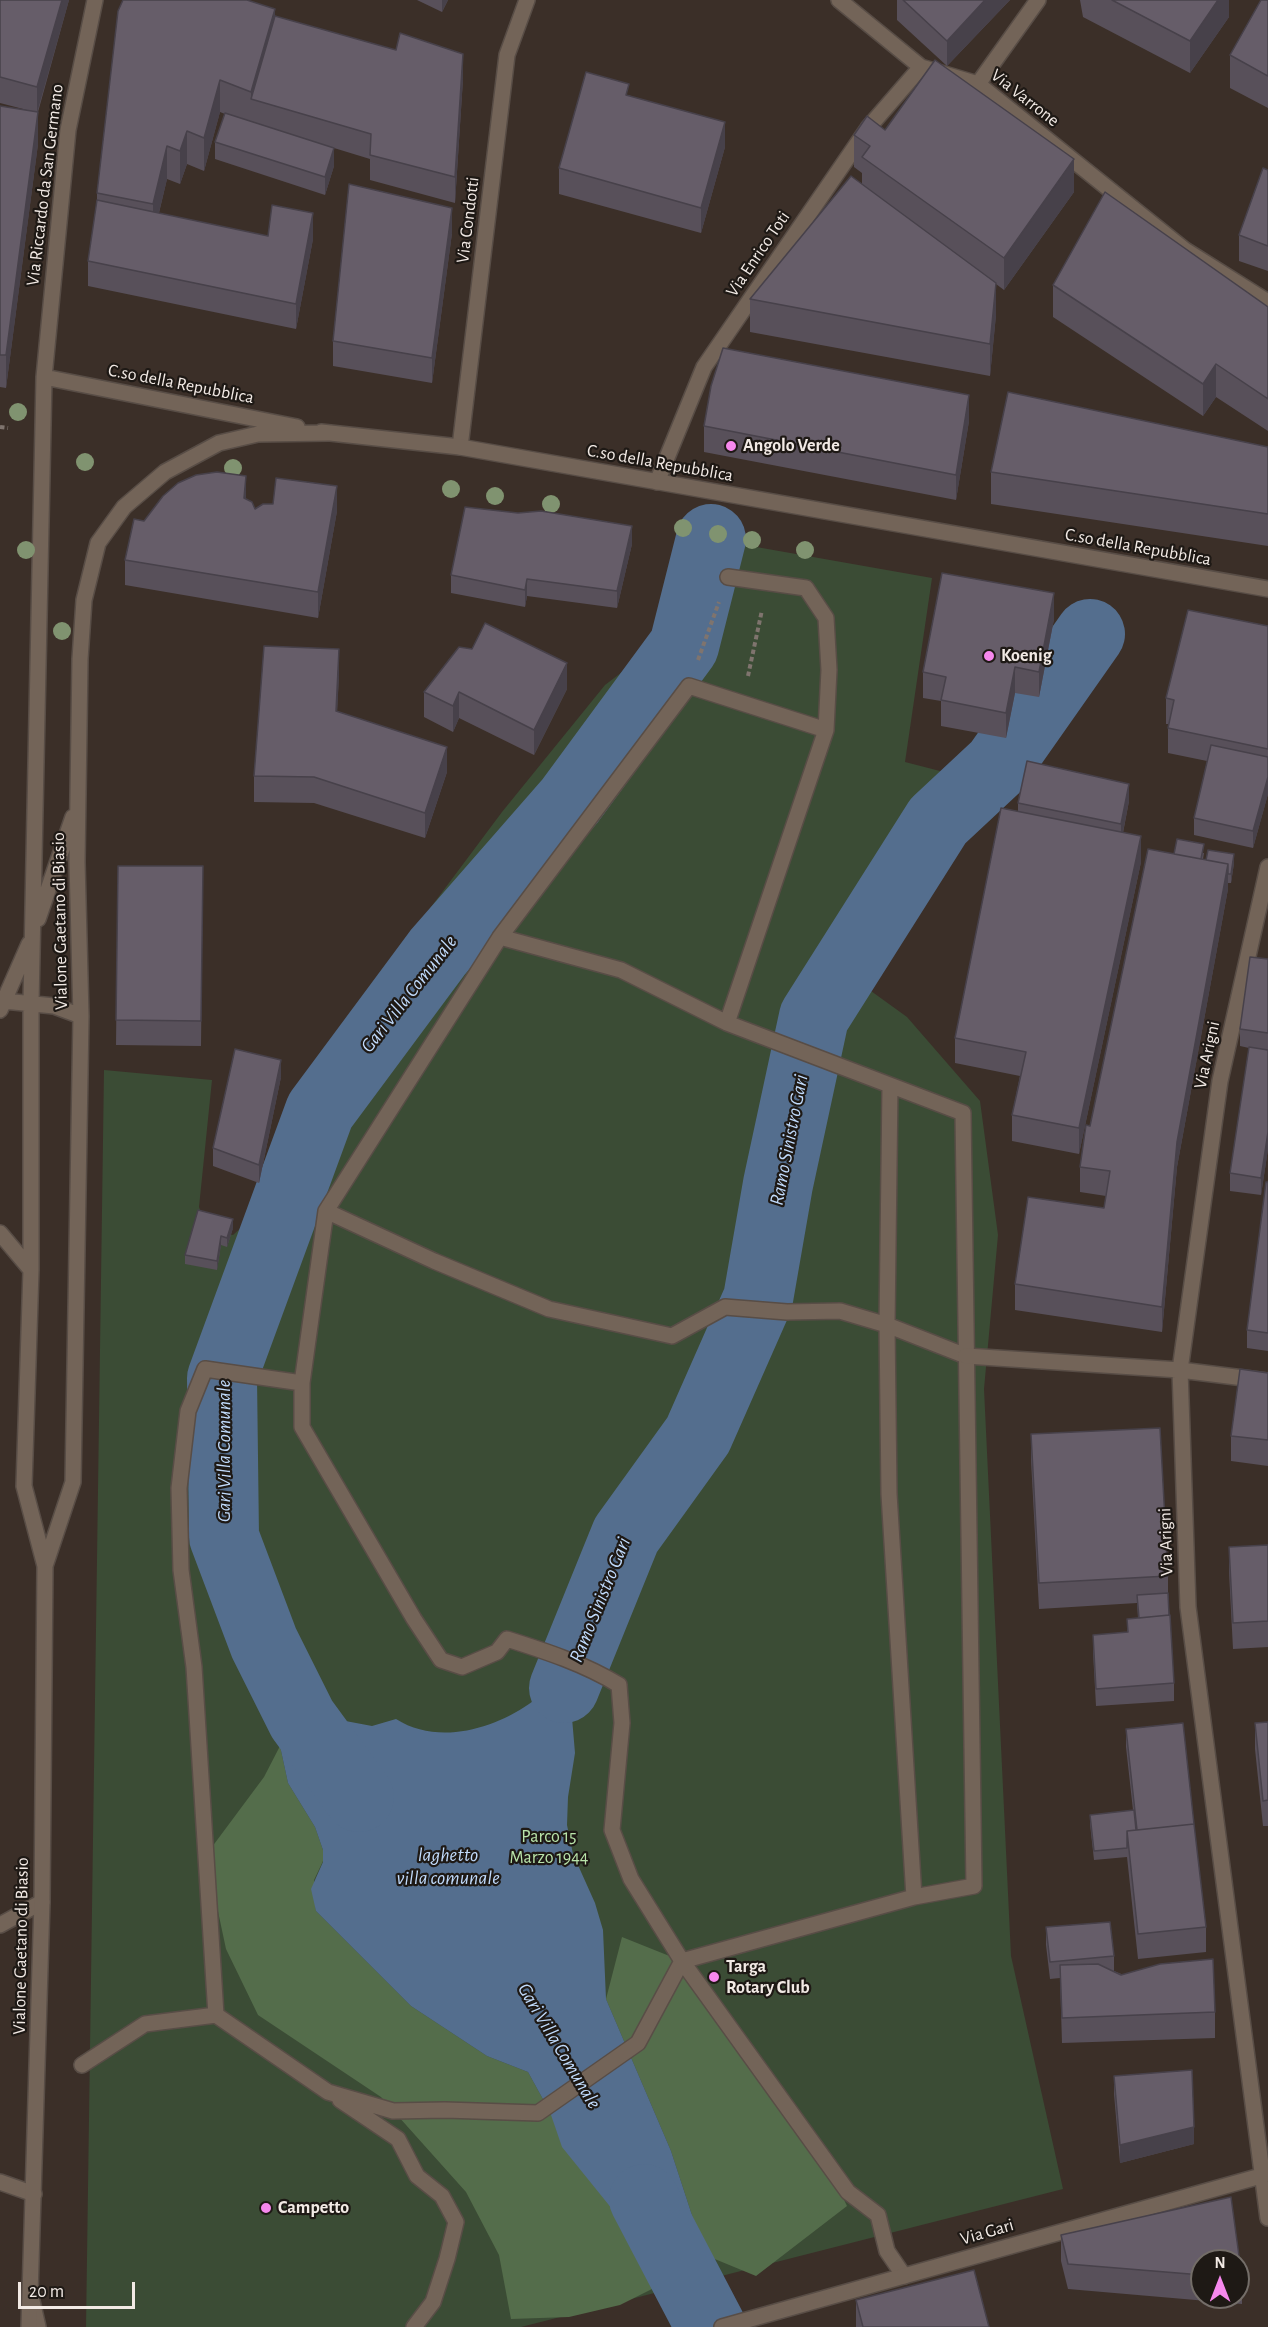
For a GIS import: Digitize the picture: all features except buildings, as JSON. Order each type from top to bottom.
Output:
[{"type":"street","name":"Via Riccardo da San Germano","points":[[44,377],[68,130],[95,0]]},
{"type":"street","name":"Via Condotti","points":[[460,447],[507,55],[527,0]]},
{"type":"street","name":"Via Varrone","points":[[839,0],[921,67],[978,84],[1185,250],[1268,302]]},
{"type":"street","points":[[978,84],[1038,0]]},
{"type":"street","name":"Via Enrico Toti","points":[[657,482],[704,367],[868,128],[921,67]]},
{"type":"street","name":"C.so della Repubblica","points":[[44,377],[329,433],[460,447],[1268,589]]},
{"type":"street","name":"Vialone Gaetano di Biasio","points":[[29,2327],[42,1902],[45,1566],[24,1486],[31,1270],[31,1003],[44,377]]},
{"type":"street","name":"Vialone Gaetano di Biasio","points":[[45,1566],[73,1482],[81,1016],[76,862],[84,600],[98,543],[124,507],[165,472],[219,443],[258,434],[329,433]]},
{"type":"street","points":[[727,1023],[826,730],[829,670],[826,618],[806,588],[728,577]]},
{"type":"street","points":[[826,730],[689,686],[500,937],[326,1211],[302,1383],[302,1427],[414,1619],[441,1660],[462,1667],[497,1652],[507,1639],[536,1648],[602,1675],[619,1685],[622,1723],[612,1830],[631,1879],[682,1961],[848,2192],[878,2215],[887,2251],[904,2276]]},
{"type":"street","points":[[78,802],[33,935],[2,1005],[31,1003],[54,1006],[81,1016]]},
{"type":"street","name":"Via Arigni","points":[[1268,867],[1220,1081],[1180,1370],[1188,1607],[1265,2174],[1268,2218]]},
{"type":"street","points":[[328,2092],[393,2111],[445,2110],[538,2114],[638,2043],[682,1961],[914,1897],[974,1886],[963,1113],[727,1023],[621,970],[500,937]]},
{"type":"street","points":[[890,1086],[887,1325],[889,1494],[914,1897]]},
{"type":"street","points":[[326,1211],[434,1261],[549,1309],[672,1336],[725,1307],[787,1312],[840,1311],[887,1325],[966,1356],[1180,1370],[1268,1381]]},
{"type":"street","points":[[0,1233],[31,1270]]},
{"type":"street","points":[[216,2014],[194,1667],[181,1570],[180,1499],[188,1411],[205,1369],[302,1383]]},
{"type":"street","points":[[0,1925],[42,1902]]},
{"type":"street","points":[[82,2065],[145,2024],[216,2014],[398,2139],[417,2176],[442,2196],[456,2222],[433,2302],[414,2327]]},
{"type":"street","name":"Via Gari","points":[[722,2327],[1265,2174]]},
{"type":"street","points":[[0,2182],[34,2194]]},
{"type":"street","points":[[31,2293],[38,2327]]},
{"type":"path","points":[[0,427],[8,428]]},
{"type":"path","points":[[689,686],[728,577]]},
{"type":"path","points":[[743,703],[767,582]]},
{"type":"green space","name":"Parco 15 Marzo 1944","points":[[711,539],[932,578],[905,762],[940,771],[926,869],[871,991],[907,1017],[980,1101],[998,1235],[984,1389],[1011,1956],[1063,2189],[521,2327],[86,2327],[104,1070],[212,1080],[199,1207],[206,1227],[233,1235],[265,1206],[298,1085],[502,812],[605,685],[647,653]]},
{"type":"green space","points":[[280,1746],[288,1783],[315,1827],[323,1850],[323,1861],[314,1880],[316,1911],[411,2006],[487,2056],[528,2072],[550,2112],[617,2214],[646,2251],[653,2269],[666,2282],[620,2305],[569,2317],[511,2319],[499,2255],[466,2192],[381,2097],[258,2015],[226,1949],[206,1855],[264,1777]]},
{"type":"green space","points":[[622,1937],[682,1961],[822,2155],[847,2206],[756,2276],[705,2255],[671,2151],[606,1999]]},
{"type":"water","name":"laghetto villa comunale","points":[[554,1685],[564,1688],[571,1706],[575,1753],[568,1797],[567,1825],[573,1854],[595,1903],[603,1930],[606,1999],[671,2151],[705,2255],[703,2272],[690,2285],[676,2287],[653,2269],[646,2251],[562,2147],[550,2112],[528,2072],[487,2056],[411,2006],[316,1911],[311,1889],[323,1862],[323,1850],[315,1827],[288,1783],[280,1746],[288,1731],[302,1719],[319,1716],[372,1726],[396,1719],[412,1727],[429,1731],[446,1733],[464,1731],[498,1721],[514,1713]]},
{"type":"waterway","name":"Gari Villa Comunale","points":[[359,1797],[302,1719],[264,1643],[224,1537],[222,1378],[320,1111],[438,952],[570,801],[684,646],[711,539]]},
{"type":"waterway","name":"Ramo Sinistro Gari","points":[[564,1688],[626,1535],[698,1435],[758,1299],[778,1184],[814,1017],[938,821],[998,765],[1090,634]]},
{"type":"waterway","name":"Gari Villa Comunale","points":[[644,2199],[711,2327]]},
{"type":"place","name":"Angolo Verde","points":[[731,446]]},
{"type":"place","name":"Koenig","points":[[989,656]]},
{"type":"place","name":"Targa Rotary Club","points":[[714,1977]]},
{"type":"place","name":"Campetto","points":[[266,2208]]}]
